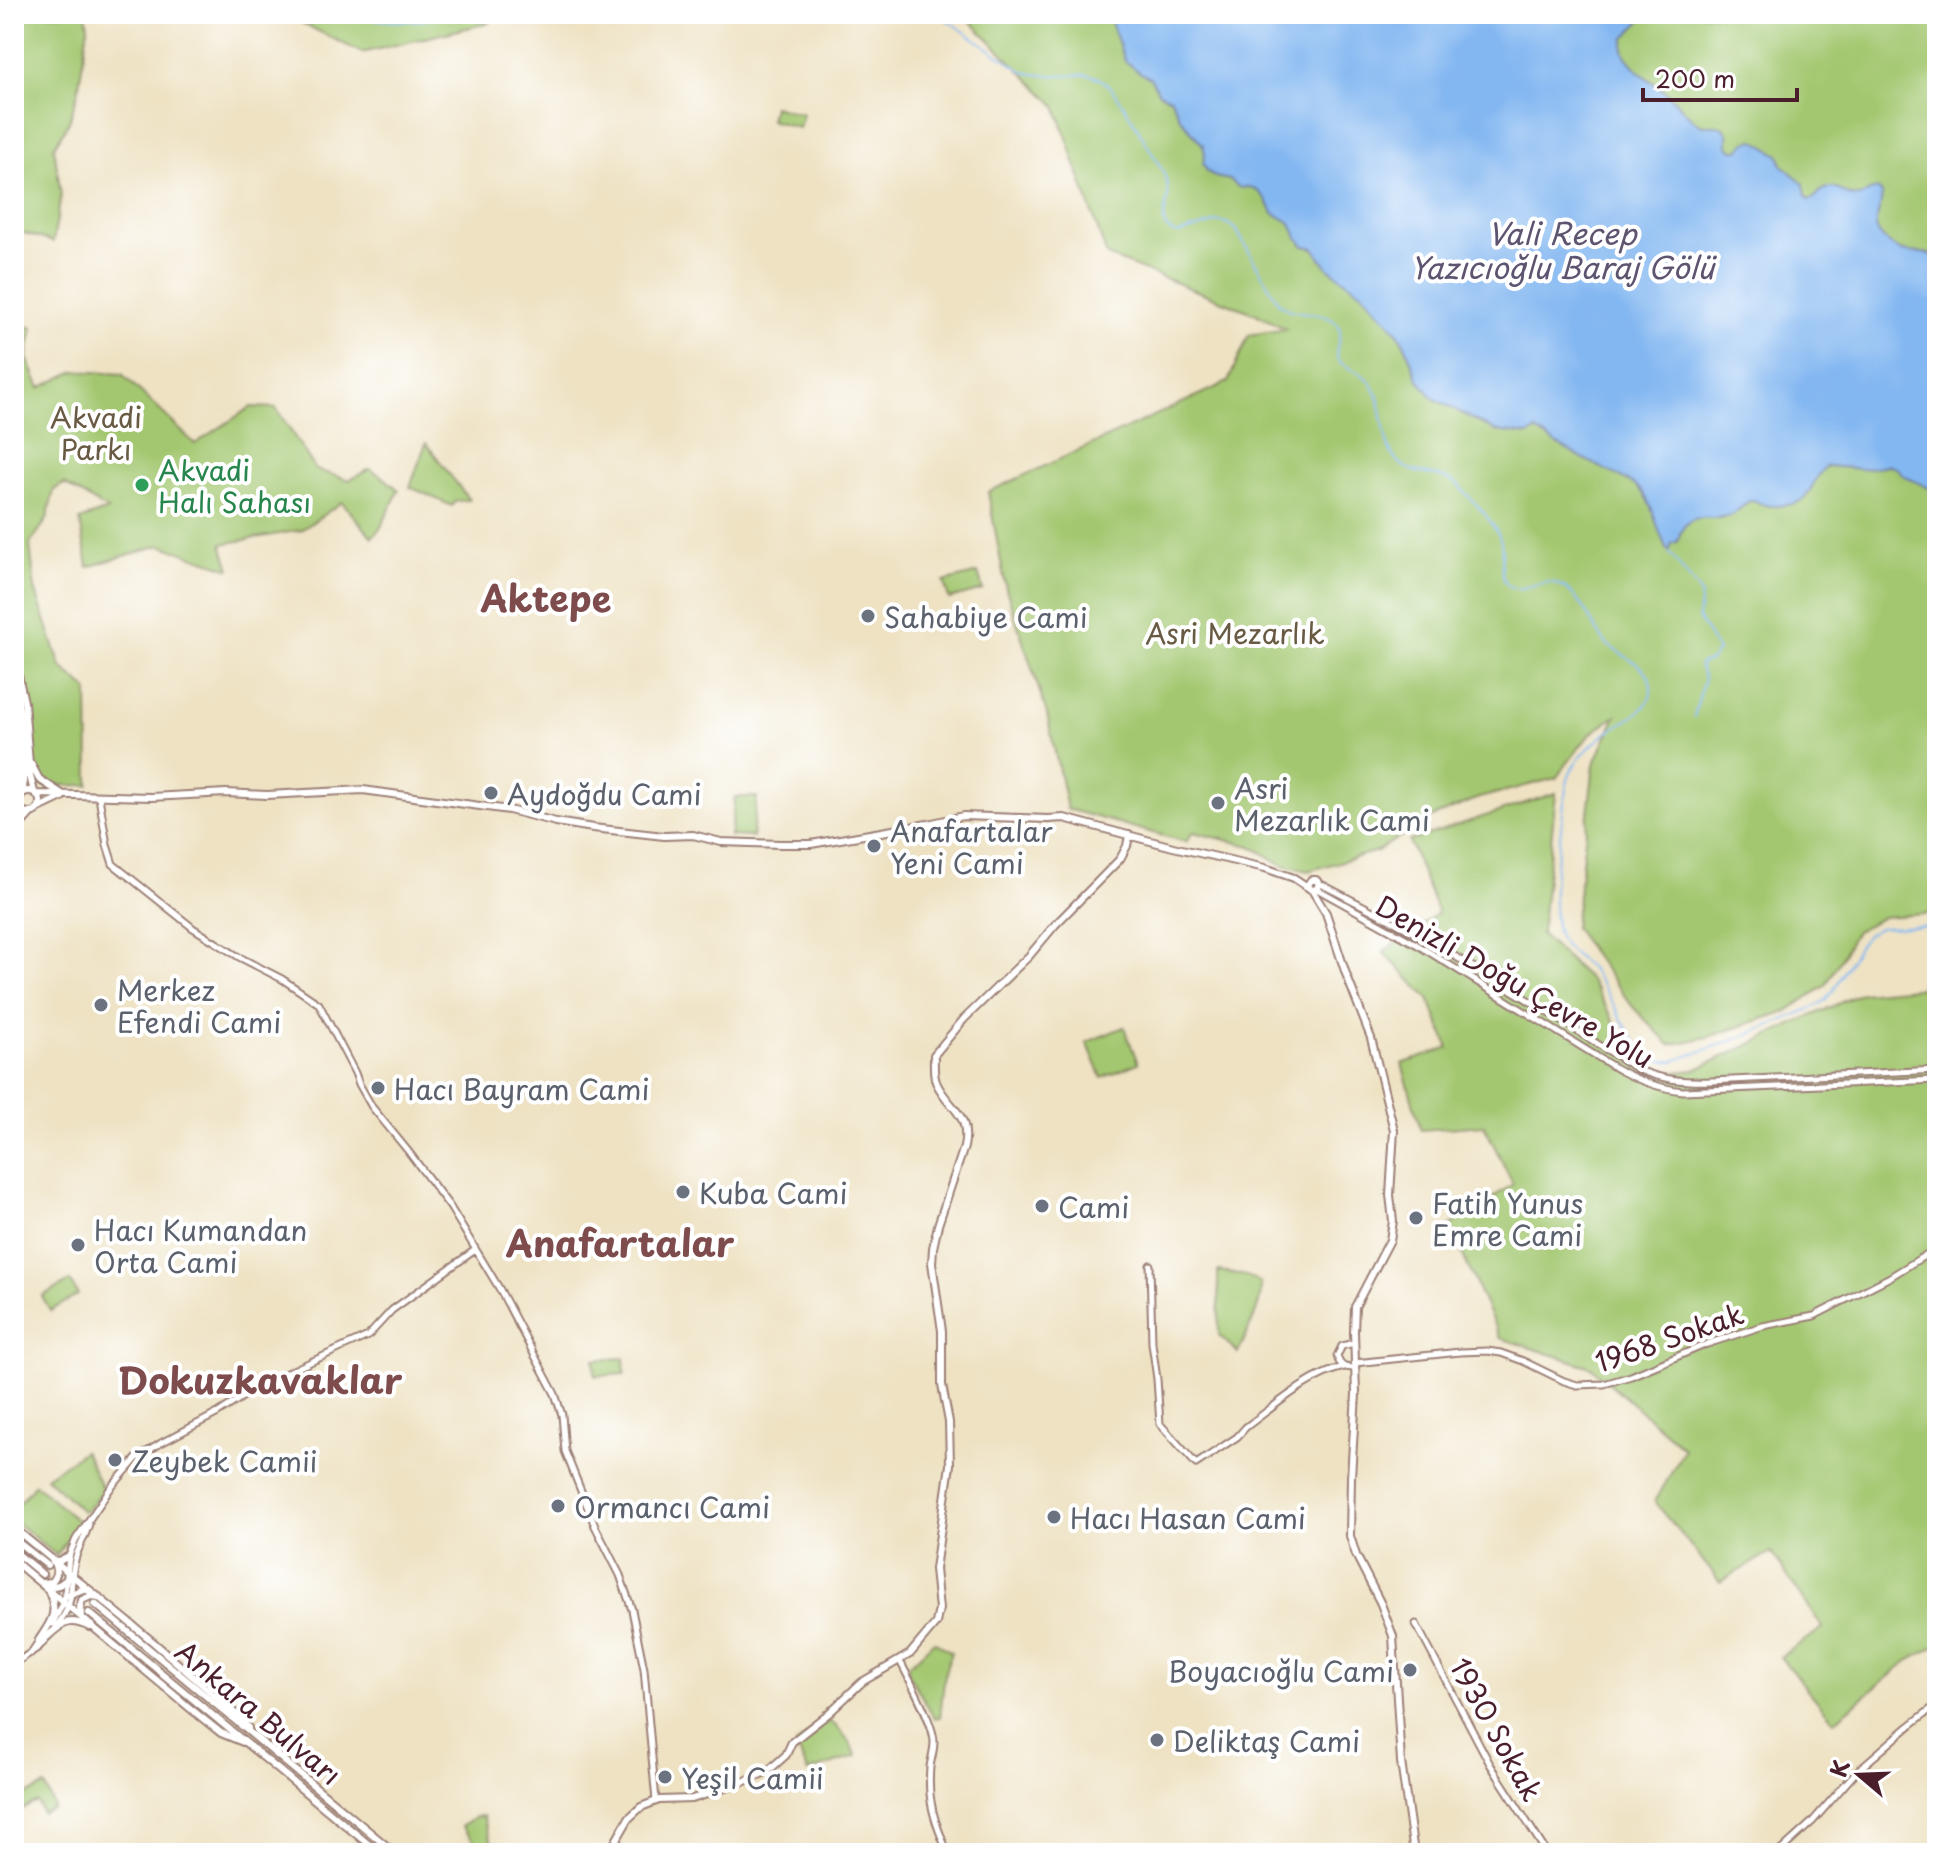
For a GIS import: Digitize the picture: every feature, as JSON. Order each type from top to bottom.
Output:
[{"type":"main road","points":[[14,657],[24,702],[30,776],[40,801],[14,832]]},
{"type":"main road","points":[[14,686],[24,784],[17,800]]},
{"type":"main road","points":[[28,756],[39,779],[65,796]]},
{"type":"main road","points":[[17,800],[28,791],[99,797],[226,793],[267,795],[363,790],[509,810],[593,828],[664,836],[693,835],[721,842],[811,844],[963,816],[1064,818],[1265,868],[1315,889],[1371,1038],[1394,1130],[1390,1240],[1355,1307],[1356,1394],[1350,1536],[1393,1636],[1402,1771],[1414,1853]]},
{"type":"main road","points":[[17,800],[22,810],[35,810],[65,796]]},
{"type":"main road","points":[[609,1853],[632,1814],[641,1807],[656,1801],[692,1799],[768,1771],[786,1755],[792,1742],[862,1682],[917,1648],[936,1623],[939,1609],[935,1569],[950,1465],[949,1422],[942,1385],[942,1331],[932,1263],[938,1225],[964,1147],[966,1126],[934,1079],[934,1055],[964,1019],[1111,870],[1127,846],[1129,835]]},
{"type":"main road","points":[[1294,878],[1311,880],[1307,886],[1315,889]]},
{"type":"main road","points":[[14,1528],[57,1569],[53,1581],[44,1583],[14,1551]]},
{"type":"main road","points":[[14,1539],[50,1563],[69,1556]]},
{"type":"main road","points":[[14,1561],[39,1577],[53,1600],[54,1611],[39,1640]]},
{"type":"main road","name":"Ankara Bulvarı","points":[[50,1563],[93,1592],[97,1601],[395,1853]]},
{"type":"main road","points":[[46,1587],[59,1585],[69,1575]]},
{"type":"main road","points":[[46,1587],[86,1615],[97,1630],[221,1733],[245,1743]]},
{"type":"main road","points":[[67,1600],[84,1589],[93,1592]]},
{"type":"main road","points":[[86,1615],[79,1610],[82,1600],[91,1596],[97,1601]]},
{"type":"main road","name":"Ankara Bulvarı","points":[[86,1615],[379,1853]]},
{"type":"main road","points":[[48,1636],[72,1621],[97,1630]]},
{"type":"street","points":[[99,797],[113,864],[193,928],[319,1004],[372,1107],[445,1200],[499,1288],[555,1394],[562,1415],[565,1451],[599,1536],[620,1575],[632,1610],[644,1669],[656,1801]]},
{"type":"street","name":"Denizli Doğu Çevre Yolu","points":[[1315,889],[1421,936],[1653,1076],[1682,1082],[1937,1070]]},
{"type":"street","name":"Denizli Doğu Çevre Yolu","points":[[1315,889],[1416,944],[1614,1067],[1637,1080],[1661,1088],[1683,1091],[1937,1080]]},
{"type":"street","name":"1968 Sokak","points":[[1328,1371],[1487,1351],[1523,1361],[1577,1385],[1604,1384],[1707,1344],[1763,1326],[1814,1316],[1890,1277],[1937,1248]]},
{"type":"street","points":[[14,1664],[39,1647],[65,1615],[69,1556],[76,1539],[110,1489],[137,1458],[218,1413],[264,1383],[368,1336],[392,1310],[475,1250]]},
{"type":"street","points":[[1150,1265],[1152,1343],[1160,1424],[1196,1464],[1328,1371],[1342,1346],[1354,1343]]},
{"type":"street","points":[[1337,1356],[1344,1367]]},
{"type":"street","points":[[69,1575],[89,1526],[88,1521]]},
{"type":"street","points":[[31,1653],[67,1600]]},
{"type":"street","name":"1930 Sokak","points":[[1416,1624],[1490,1764],[1547,1853]]},
{"type":"street","points":[[900,1661],[930,1725],[934,1742],[930,1769],[931,1811],[948,1853]]},
{"type":"street","points":[[1778,1853],[1812,1822],[1856,1772],[1908,1727],[1937,1707]]},
{"type":"green space","points":[[14,14],[86,14],[88,27],[78,92],[69,122],[54,147],[61,196],[53,242],[14,230]]},
{"type":"green space","points":[[284,14],[497,14],[488,23],[362,53]]},
{"type":"green space","name":"Asri Mezarlık","points":[[963,14],[1937,14],[1937,913],[1883,917],[1856,931],[1826,985],[1787,1011],[1708,1037],[1670,1045],[1633,1007],[1574,928],[1594,765],[1616,716],[1590,734],[1556,778],[1479,798],[1430,818],[1377,851],[1308,871],[1283,865],[1251,846],[1193,832],[1186,842],[1067,809],[1047,714],[1006,589],[988,492],[1228,382],[1249,335],[1286,329],[1256,314],[1107,256],[1056,106]]},
{"type":"green space","points":[[773,106],[803,114],[799,128],[770,120]]},
{"type":"green space","name":"Akvadi Parkı","points":[[14,322],[33,328],[27,358],[40,388],[75,371],[122,374],[195,444],[251,407],[276,408],[316,470],[349,480],[370,469],[399,490],[380,529],[372,537],[342,502],[301,530],[222,544],[230,569],[160,545],[88,567],[80,520],[108,510],[64,484],[54,490],[47,519],[30,544],[35,589],[61,667],[88,690],[89,785],[27,786],[14,798]]},
{"type":"green space","points":[[426,443],[469,500],[456,501],[452,506],[410,487]]},
{"type":"green space","points":[[978,573],[983,590],[949,599],[944,582]]},
{"type":"green space","points":[[1556,793],[1541,934],[1591,981],[1633,1054],[1659,1074],[1695,1070],[1861,993],[1937,986],[1937,1645],[1908,1661],[1834,1721],[1780,1657],[1823,1628],[1771,1552],[1720,1582],[1655,1502],[1684,1449],[1591,1367],[1500,1338],[1450,1226],[1513,1184],[1484,1125],[1421,1130],[1402,1064],[1449,1048],[1429,999],[1383,952],[1438,913],[1409,841]]},
{"type":"green space","points":[[735,797],[757,797],[752,837],[730,836]]},
{"type":"green space","points":[[1124,1027],[1138,1063],[1102,1078],[1087,1042]]},
{"type":"green space","points":[[1218,1271],[1247,1276],[1261,1284],[1257,1310],[1238,1353],[1219,1335]]},
{"type":"green space","points":[[70,1281],[78,1295],[50,1311],[42,1296]]},
{"type":"green space","points":[[624,1358],[625,1374],[595,1376],[594,1360]]},
{"type":"green space","points":[[84,1451],[103,1490],[86,1511],[82,1511],[46,1477]]},
{"type":"green space","points":[[35,1484],[81,1524],[56,1555],[14,1521],[14,1509]]},
{"type":"green space","points":[[934,1641],[951,1652],[945,1672],[940,1717],[934,1718],[908,1672],[908,1666]]},
{"type":"green space","points":[[825,1719],[840,1730],[857,1756],[808,1772],[796,1745]]},
{"type":"green space","points":[[45,1786],[54,1808],[42,1813],[37,1802],[18,1811],[14,1800]]},
{"type":"green space","points":[[483,1816],[492,1842],[482,1851],[462,1826],[474,1817]]},
{"type":"water","name":"Vali Recep Yazıcıoğlu Baraj Gölü","points":[[1108,14],[1647,14],[1625,38],[1623,50],[1626,57],[1694,121],[1724,128],[1728,145],[1733,150],[1739,150],[1746,142],[1754,140],[1779,155],[1782,165],[1804,184],[1810,200],[1827,188],[1838,189],[1855,197],[1880,191],[1882,196],[1876,224],[1881,236],[1899,249],[1937,256],[1937,492],[1904,476],[1890,465],[1862,469],[1827,466],[1802,500],[1776,506],[1750,500],[1736,513],[1694,519],[1687,523],[1669,552],[1649,504],[1632,483],[1536,431],[1529,435],[1495,431],[1433,398],[1417,377],[1397,331],[1363,293],[1328,268],[1314,248],[1304,246],[1291,223],[1273,213],[1258,191],[1240,188],[1230,180],[1215,177],[1207,171],[1203,164],[1203,145],[1180,118],[1171,98],[1159,93],[1151,79],[1125,61]]},
{"type":"waterway","points":[[346,14],[399,22],[452,14]]},
{"type":"waterway","points":[[938,14],[1024,72],[1090,75],[1110,87],[1164,174],[1168,189],[1164,217],[1166,228],[1178,234],[1220,222],[1235,229],[1278,302],[1291,310],[1329,318],[1338,326],[1337,358],[1371,383],[1379,403],[1388,447],[1399,463],[1457,484],[1489,519],[1501,542],[1502,574],[1506,583],[1511,587],[1523,588],[1551,582],[1566,589],[1580,603],[1607,644],[1637,664],[1649,677],[1650,698],[1645,706],[1594,743],[1570,774],[1554,893],[1559,937],[1593,972],[1631,1035],[1646,1053],[1652,1058],[1674,1061],[1815,1007],[1833,991],[1867,935],[1879,928],[1937,926]]},
{"type":"waterway","points":[[1669,552],[1701,594],[1698,618],[1718,651],[1710,661],[1699,664],[1704,679],[1694,717]]},
{"type":"tunnel","points":[[42,1574],[89,1613]]},
{"type":"place","name":"Akvadi Halı Sahası","points":[[142,485]]},
{"type":"place","name":"Sahabiye Cami","points":[[868,616]]},
{"type":"place","name":"Aydoğdu Cami","points":[[491,793]]},
{"type":"place","name":"Asri Mezarlık Cami","points":[[1218,803]]},
{"type":"place","name":"Anafartalar Yeni Cami","points":[[874,846]]},
{"type":"place","name":"Merkez Efendi Cami","points":[[101,1005]]},
{"type":"place","name":"Hacı Bayram Cami","points":[[378,1088]]},
{"type":"place","name":"Kuba Cami","points":[[683,1192]]},
{"type":"place","name":"Cami","points":[[1042,1206]]},
{"type":"place","name":"Fatih Yunus Emre Cami","points":[[1416,1218]]},
{"type":"place","name":"Hacı Kumandan Orta Cami","points":[[78,1245]]},
{"type":"place","name":"Zeybek Camii","points":[[115,1460]]},
{"type":"place","name":"Ormancı Cami","points":[[558,1506]]},
{"type":"place","name":"Hacı Hasan Cami","points":[[1054,1517]]},
{"type":"place","name":"Boyacıoğlu Cami","points":[[1410,1670]]},
{"type":"place","name":"Deliktaş Cami","points":[[1157,1740]]},
{"type":"place","name":"Yeşil Camii","points":[[665,1777]]},
{"type":"district","name":"Aktepe","points":[[546,597]]},
{"type":"district","name":"Anafartalar","points":[[620,1242]]},
{"type":"district","name":"Dokuzkavaklar","points":[[260,1379]]}]
